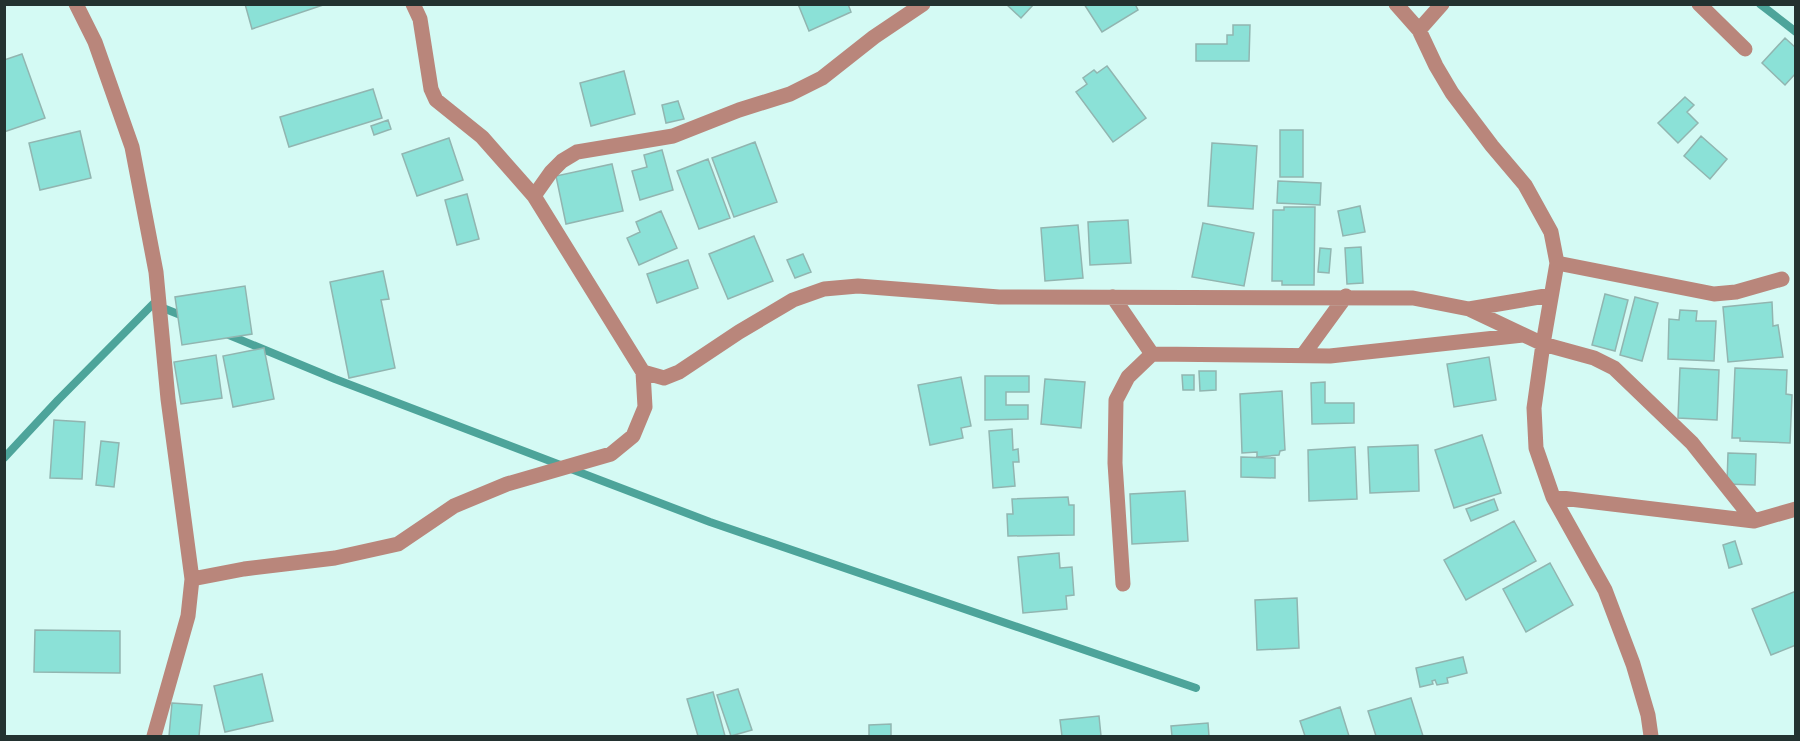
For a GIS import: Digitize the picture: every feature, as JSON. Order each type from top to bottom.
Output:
[{"type":"street","points":[[76,4],[95,42],[132,147],[156,272],[168,399],[192,579],[188,616],[154,736]]},
{"type":"street","points":[[192,579],[244,568],[335,558],[398,544],[454,506],[507,484],[611,454],[633,436],[645,407],[644,372],[534,196],[482,137],[436,100],[431,89],[420,19],[413,4]]},
{"type":"street","points":[[534,196],[551,172],[562,161],[577,152],[673,136],[739,110],[790,94],[822,78],[923,4]]},
{"type":"street","points":[[1396,4],[1419,30],[1452,93],[1525,185],[1551,232],[1557,263],[1534,408],[1536,448],[1553,496],[1605,590],[1633,664],[1648,715],[1651,736]]},
{"type":"street","points":[[1419,30],[1442,4]]},
{"type":"street","points":[[1699,4],[1745,49]]},
{"type":"street","points":[[1557,263],[1714,294],[1736,292],[1782,279]]},
{"type":"street","points":[[644,372],[664,378],[679,372],[793,300],[824,289],[858,286],[999,297],[1347,296],[1413,298],[1469,309],[1543,344],[1594,358],[1614,368],[1692,443],[1754,521]]},
{"type":"street","points":[[1303,355],[1347,296]]},
{"type":"street","points":[[1469,309],[1551,296]]},
{"type":"street","points":[[1113,297],[1152,354]]},
{"type":"street","points":[[1123,584],[1115,463],[1116,400],[1128,377],[1152,354],[1330,356],[1524,335]]},
{"type":"street","points":[[1553,496],[1754,521],[1796,509]]},
{"type":"building","points":[[245,4],[326,4],[252,29]]},
{"type":"building","points":[[798,4],[848,4],[851,12],[809,31]]},
{"type":"building","points":[[1006,4],[1034,4],[1021,18]]},
{"type":"building","points":[[1084,4],[1135,4],[1138,10],[1102,32]]},
{"type":"building","points":[[1233,25],[1250,25],[1249,61],[1196,61],[1196,44],[1227,44],[1227,35],[1233,35]]},
{"type":"building","points":[[1785,38],[1796,48],[1796,73],[1785,85],[1762,63]]},
{"type":"building","points":[[22,54],[45,118],[4,132],[4,60]]},
{"type":"building","points":[[1107,66],[1146,118],[1113,142],[1076,92],[1087,84],[1083,78],[1094,70],[1097,73]]},
{"type":"building","points":[[624,71],[635,114],[591,126],[580,83]]},
{"type":"building","points":[[373,89],[382,118],[289,147],[280,117]]},
{"type":"building","points":[[1685,97],[1694,105],[1687,112],[1698,123],[1678,143],[1658,123]]},
{"type":"building","points":[[678,101],[684,119],[666,123],[662,105]]},
{"type":"building","points":[[388,120],[391,129],[374,135],[371,126]]},
{"type":"building","points":[[1280,130],[1303,130],[1303,177],[1280,177]]},
{"type":"building","points":[[80,131],[91,178],[40,190],[29,143]]},
{"type":"building","points":[[1701,136],[1727,159],[1710,179],[1684,156]]},
{"type":"building","points":[[449,138],[463,180],[417,196],[402,154]]},
{"type":"building","points":[[755,142],[777,202],[734,217],[712,158]]},
{"type":"building","points":[[1212,143],[1257,146],[1253,209],[1208,206]]},
{"type":"building","points":[[662,150],[673,190],[640,200],[632,171],[647,167],[644,155]]},
{"type":"building","points":[[708,159],[730,218],[699,229],[677,171]]},
{"type":"building","points":[[612,164],[623,211],[566,224],[556,176]]},
{"type":"building","points":[[1278,181],[1321,183],[1320,205],[1277,203]]},
{"type":"building","points":[[467,194],[479,239],[457,245],[445,200]]},
{"type":"building","points":[[1360,206],[1365,232],[1343,236],[1338,211]]},
{"type":"building","points":[[1284,207],[1315,207],[1314,285],[1282,285],[1282,281],[1272,281],[1273,210],[1284,210]]},
{"type":"building","points":[[661,211],[677,248],[639,265],[627,238],[640,232],[636,222]]},
{"type":"building","points":[[1128,220],[1131,263],[1090,265],[1088,222]]},
{"type":"building","points":[[1203,223],[1254,233],[1244,286],[1192,277]]},
{"type":"building","points":[[1078,225],[1083,278],[1045,281],[1041,228]]},
{"type":"building","points":[[754,236],[773,281],[728,299],[709,254]]},
{"type":"building","points":[[1361,247],[1363,283],[1347,284],[1345,248]]},
{"type":"building","points":[[1320,248],[1331,249],[1329,273],[1318,272]]},
{"type":"building","points":[[803,254],[811,272],[795,278],[787,260]]},
{"type":"building","points":[[688,260],[698,288],[657,303],[647,274]]},
{"type":"building","points":[[383,271],[389,299],[381,300],[395,368],[349,378],[330,282]]},
{"type":"building","points":[[245,286],[252,334],[182,345],[175,297]]},
{"type":"building","points":[[1605,294],[1628,300],[1615,351],[1592,345]]},
{"type":"building","points":[[1635,297],[1658,303],[1642,361],[1620,355]]},
{"type":"building","points":[[1772,302],[1773,326],[1778,325],[1783,357],[1728,362],[1723,307]]},
{"type":"building","points":[[1680,310],[1697,311],[1696,321],[1716,321],[1714,361],[1668,359],[1669,319],[1679,320]]},
{"type":"building","points":[[264,348],[274,399],[233,407],[223,356]]},
{"type":"building","points":[[216,355],[222,398],[181,404],[174,362]]},
{"type":"building","points":[[1489,357],[1496,400],[1454,407],[1447,364]]},
{"type":"building","points":[[1680,368],[1719,370],[1717,420],[1678,418]]},
{"type":"building","points":[[1735,368],[1787,370],[1786,394],[1792,395],[1790,443],[1740,441],[1740,438],[1732,438]]},
{"type":"building","points":[[1199,371],[1216,371],[1216,390],[1200,391]]},
{"type":"building","points":[[1182,375],[1194,375],[1194,390],[1183,390]]},
{"type":"building","points":[[985,376],[1029,376],[1029,392],[1006,392],[1006,405],[1028,405],[1028,419],[985,420]]},
{"type":"building","points":[[961,377],[971,426],[961,428],[963,438],[930,445],[918,385]]},
{"type":"building","points":[[1045,379],[1085,382],[1081,428],[1041,424]]},
{"type":"building","points":[[1325,382],[1325,403],[1354,403],[1354,423],[1312,424],[1311,383]]},
{"type":"building","points":[[1282,391],[1285,450],[1280,451],[1279,455],[1257,457],[1257,452],[1242,453],[1240,394]]},
{"type":"building","points":[[54,420],[85,422],[82,479],[50,478]]},
{"type":"building","points":[[1012,429],[1013,450],[1018,449],[1019,462],[1013,462],[1015,486],[993,488],[989,431]]},
{"type":"building","points":[[1482,435],[1501,493],[1454,508],[1435,450]]},
{"type":"building","points":[[101,441],[119,443],[114,487],[96,485]]},
{"type":"building","points":[[1418,445],[1419,491],[1370,493],[1368,447]]},
{"type":"building","points":[[1355,447],[1357,499],[1309,501],[1308,450]]},
{"type":"building","points":[[1728,453],[1756,454],[1755,485],[1727,484]]},
{"type":"building","points":[[1241,457],[1275,458],[1275,478],[1241,477]]},
{"type":"building","points":[[1185,491],[1188,541],[1132,544],[1130,494]]},
{"type":"building","points":[[1068,497],[1069,505],[1074,505],[1074,535],[1008,536],[1007,514],[1013,514],[1012,499]]},
{"type":"building","points":[[1494,499],[1498,510],[1471,521],[1466,509]]},
{"type":"building","points":[[1514,521],[1536,561],[1466,600],[1444,560]]},
{"type":"building","points":[[1735,541],[1742,564],[1729,568],[1723,545]]},
{"type":"building","points":[[1059,553],[1060,568],[1072,567],[1074,595],[1066,596],[1067,609],[1023,613],[1018,557]]},
{"type":"building","points":[[1550,563],[1573,605],[1526,632],[1503,589]]},
{"type":"building","points":[[1796,591],[1796,645],[1771,655],[1752,609]]},
{"type":"building","points":[[1297,598],[1299,648],[1257,650],[1255,600]]},
{"type":"building","points":[[35,630],[120,631],[120,673],[34,672]]},
{"type":"building","points":[[1463,657],[1467,673],[1447,678],[1448,683],[1437,685],[1435,680],[1432,681],[1433,684],[1420,687],[1416,668]]},
{"type":"building","points":[[262,674],[273,721],[225,732],[214,686]]},
{"type":"building","points":[[738,689],[752,730],[731,736],[717,695]]},
{"type":"building","points":[[713,692],[725,736],[698,736],[687,699]]},
{"type":"building","points":[[1411,698],[1423,736],[1376,736],[1368,711]]},
{"type":"building","points":[[172,703],[202,705],[199,736],[169,736]]},
{"type":"building","points":[[1340,707],[1349,736],[1305,736],[1300,721]]},
{"type":"building","points":[[1099,716],[1101,736],[1062,736],[1060,720]]},
{"type":"building","points":[[1208,723],[1209,736],[1172,736],[1171,726]]},
{"type":"building","points":[[891,724],[891,736],[869,736],[869,725]]},
{"type":"waterway","points":[[1760,4],[1796,32]]},
{"type":"waterway","points":[[4,458],[153,304],[188,318]]},
{"type":"waterway","points":[[224,333],[335,379],[710,522],[1196,688]]}]
